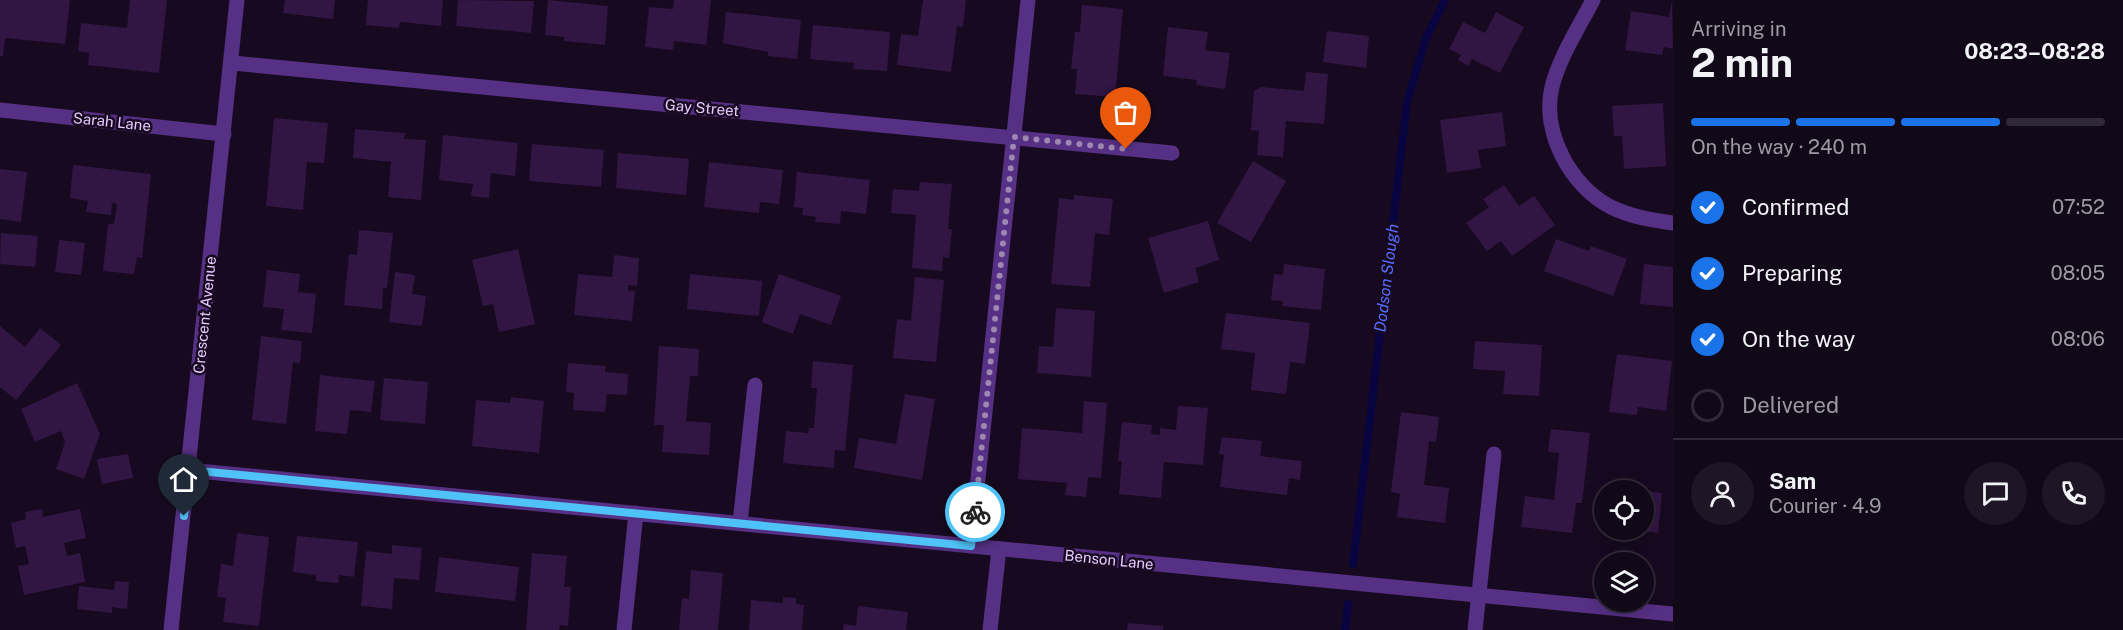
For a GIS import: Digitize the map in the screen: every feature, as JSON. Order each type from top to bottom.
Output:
[{"type":"street","name":"Crescent Avenue","points":[[171,630],[237,0]]},
{"type":"street","points":[[971,546],[1028,0]]},
{"type":"street","points":[[1593,0],[1552,88],[1552,126],[1563,159],[1582,184],[1610,207],[1643,219],[1673,223]]},
{"type":"street","name":"Gay Street","points":[[232,63],[1172,153]]},
{"type":"street","name":"Sarah Lane","points":[[0,110],[224,134]]},
{"type":"street","points":[[740,524],[755,385]]},
{"type":"street","points":[[1475,630],[1494,454]]},
{"type":"street","name":"Benson Lane","points":[[189,470],[1673,614]]},
{"type":"street","points":[[624,630],[636,513]]},
{"type":"street","points":[[990,630],[999,549]]},
{"type":"building","points":[[0,0],[70,0],[65,44],[5,38],[3,56],[0,56]]},
{"type":"building","points":[[130,0],[167,0],[159,73],[88,65],[89,53],[78,51],[81,23],[127,28]]},
{"type":"building","points":[[285,0],[335,0],[333,19],[283,13]]},
{"type":"building","points":[[368,0],[443,0],[441,26],[400,22],[399,28],[366,25]]},
{"type":"building","points":[[458,0],[534,1],[531,33],[456,26]]},
{"type":"building","points":[[548,0],[608,6],[605,45],[564,41],[564,37],[545,35]]},
{"type":"building","points":[[674,0],[711,0],[706,45],[674,41],[673,50],[645,47],[649,7],[673,9]]},
{"type":"building","points":[[923,0],[966,0],[963,27],[957,26],[951,72],[897,65],[901,34],[918,36]]},
{"type":"building","points":[[1672,0],[1673,49],[1664,47],[1662,55],[1625,50],[1631,11],[1669,17]]},
{"type":"building","points":[[1082,5],[1123,9],[1115,97],[1075,94],[1077,69],[1071,69],[1075,32],[1080,32]]},
{"type":"building","points":[[726,12],[801,20],[797,59],[768,56],[768,52],[723,43]]},
{"type":"building","points":[[1496,12],[1524,27],[1500,73],[1472,59],[1468,66],[1458,60],[1461,55],[1449,49],[1463,22],[1485,33]]},
{"type":"building","points":[[813,25],[890,32],[887,71],[853,69],[854,63],[810,59]]},
{"type":"building","points":[[1168,27],[1208,32],[1205,50],[1230,53],[1225,89],[1196,85],[1197,80],[1163,76]]},
{"type":"building","points":[[1327,31],[1369,36],[1366,68],[1323,62]]},
{"type":"building","points":[[1306,72],[1328,74],[1324,124],[1286,121],[1283,157],[1257,155],[1259,131],[1251,130],[1254,91],[1261,87],[1304,91]]},
{"type":"building","points":[[1663,103],[1666,166],[1624,169],[1622,136],[1614,136],[1612,106]]},
{"type":"building","points":[[1502,112],[1506,146],[1478,150],[1481,168],[1447,173],[1440,120]]},
{"type":"building","points":[[274,118],[328,123],[324,163],[307,162],[303,210],[266,206]]},
{"type":"building","points":[[355,129],[405,133],[404,139],[426,140],[421,200],[388,197],[391,162],[353,158]]},
{"type":"building","points":[[443,135],[518,143],[515,176],[491,173],[489,198],[471,196],[473,184],[439,180]]},
{"type":"building","points":[[532,144],[604,150],[601,187],[529,181]]},
{"type":"building","points":[[618,153],[689,159],[686,195],[616,188]]},
{"type":"building","points":[[1253,161],[1286,181],[1251,242],[1217,223]]},
{"type":"building","points":[[709,162],[783,170],[779,204],[760,202],[759,213],[704,207]]},
{"type":"building","points":[[73,165],[151,174],[142,258],[137,257],[134,274],[103,271],[108,224],[114,224],[117,204],[112,203],[111,215],[86,212],[88,201],[70,198]]},
{"type":"building","points":[[0,169],[27,172],[21,222],[0,219]]},
{"type":"building","points":[[797,172],[870,180],[866,214],[841,211],[840,224],[815,222],[816,217],[802,215],[803,208],[794,207]]},
{"type":"building","points":[[920,182],[952,184],[948,229],[952,229],[949,258],[943,257],[942,271],[912,268],[916,215],[891,213],[893,189],[919,191]]},
{"type":"building","points":[[1504,185],[1519,206],[1534,196],[1555,225],[1512,256],[1501,241],[1487,251],[1466,223],[1489,207],[1483,199]]},
{"type":"building","points":[[1074,195],[1113,199],[1109,235],[1095,233],[1090,287],[1051,284],[1059,198],[1074,200]]},
{"type":"building","points":[[1208,221],[1219,260],[1195,268],[1199,282],[1164,293],[1148,238]]},
{"type":"building","points":[[359,230],[393,233],[387,288],[383,288],[382,309],[344,305],[349,254],[357,255]]},
{"type":"building","points":[[1,233],[38,236],[35,267],[0,264]]},
{"type":"building","points":[[1556,239],[1589,251],[1591,246],[1627,259],[1613,296],[1544,271]]},
{"type":"building","points":[[59,240],[85,243],[81,275],[55,272]]},
{"type":"building","points":[[518,249],[535,324],[499,332],[493,304],[483,306],[472,260]]},
{"type":"building","points":[[614,255],[639,258],[637,286],[628,285],[628,290],[635,291],[632,321],[574,315],[578,274],[612,277]]},
{"type":"building","points":[[1284,264],[1325,269],[1321,310],[1282,306],[1283,301],[1271,300],[1274,274],[1283,275]]},
{"type":"building","points":[[1644,264],[1673,267],[1673,307],[1640,304]]},
{"type":"building","points":[[267,270],[300,274],[298,292],[316,294],[312,333],[281,330],[284,309],[263,307]]},
{"type":"building","points":[[395,272],[415,275],[412,294],[426,296],[422,326],[389,322]]},
{"type":"building","points":[[690,274],[762,281],[759,316],[687,309]]},
{"type":"building","points":[[779,274],[841,296],[831,325],[800,314],[793,334],[762,322]]},
{"type":"building","points":[[915,277],[944,280],[936,362],[893,358],[897,319],[911,321]]},
{"type":"building","points":[[1056,308],[1095,311],[1091,377],[1037,373],[1039,346],[1053,347]]},
{"type":"building","points":[[1226,313],[1310,323],[1305,364],[1290,362],[1286,394],[1251,390],[1255,353],[1221,349]]},
{"type":"building","points":[[0,326],[25,347],[40,328],[61,345],[16,400],[0,387]]},
{"type":"building","points":[[261,336],[302,341],[300,363],[293,362],[286,424],[252,420]]},
{"type":"building","points":[[1475,341],[1542,345],[1539,396],[1503,394],[1505,371],[1473,369]]},
{"type":"building","points":[[659,346],[699,349],[698,376],[690,376],[686,421],[711,423],[709,455],[662,452],[664,425],[654,425]]},
{"type":"building","points":[[1617,354],[1672,361],[1666,411],[1638,407],[1637,415],[1609,412]]},
{"type":"building","points":[[813,361],[853,365],[845,451],[835,450],[834,468],[783,463],[786,431],[808,433],[809,428],[814,428],[817,388],[811,388]]},
{"type":"building","points":[[568,363],[605,366],[605,372],[628,374],[627,395],[607,394],[605,412],[573,410],[574,393],[566,392]]},
{"type":"building","points":[[320,375],[375,381],[371,412],[350,410],[347,434],[315,431]]},
{"type":"building","points":[[384,378],[428,382],[425,424],[380,420]]},
{"type":"building","points":[[77,383],[100,434],[84,479],[56,469],[65,442],[61,431],[35,442],[21,409]]},
{"type":"building","points":[[905,394],[935,399],[922,480],[854,468],[859,438],[896,444]]},
{"type":"building","points":[[511,397],[544,401],[539,453],[472,446],[476,400],[510,403]]},
{"type":"building","points":[[1084,401],[1107,403],[1101,478],[1088,477],[1086,497],[1065,495],[1067,483],[1018,479],[1022,428],[1082,433]]},
{"type":"building","points":[[1178,406],[1208,408],[1203,465],[1164,462],[1161,498],[1119,494],[1122,461],[1118,461],[1122,422],[1152,425],[1151,434],[1160,435],[1160,428],[1176,430]]},
{"type":"building","points":[[1401,412],[1439,417],[1436,442],[1429,441],[1424,485],[1449,488],[1445,523],[1397,517],[1400,494],[1391,492]]},
{"type":"building","points":[[1551,429],[1590,433],[1582,503],[1576,503],[1572,533],[1521,527],[1525,496],[1554,500],[1559,453],[1548,452]]},
{"type":"building","points":[[1222,437],[1262,441],[1260,456],[1302,461],[1300,480],[1289,478],[1287,495],[1220,487],[1224,455],[1219,454]]},
{"type":"building","points":[[128,454],[133,478],[102,484],[97,459]]},
{"type":"building","points":[[1654,492],[1662,493],[1658,533],[1654,532]]},
{"type":"building","points":[[42,509],[43,517],[80,509],[86,538],[64,543],[67,556],[80,553],[85,582],[24,595],[18,566],[29,564],[25,546],[16,548],[11,523],[26,519],[25,512]]},
{"type":"building","points":[[237,533],[269,537],[259,626],[223,622],[226,598],[217,597],[221,564],[233,566]]},
{"type":"building","points":[[297,536],[358,542],[354,577],[339,575],[338,583],[316,581],[316,575],[293,572]]},
{"type":"building","points":[[392,545],[422,548],[419,580],[394,578],[392,609],[361,606],[366,551],[392,554]]},
{"type":"building","points":[[532,553],[567,556],[564,587],[571,587],[568,626],[560,625],[559,630],[526,630]]},
{"type":"building","points":[[439,557],[519,567],[515,601],[435,592]]},
{"type":"building","points":[[691,570],[723,573],[718,630],[679,630],[682,598],[689,599]]},
{"type":"building","points":[[115,581],[129,582],[127,609],[112,607],[112,613],[77,609],[79,586],[114,590]]},
{"type":"building","points":[[783,597],[796,598],[796,604],[804,605],[802,630],[749,630],[751,600],[783,603]]},
{"type":"building","points":[[858,606],[908,612],[906,630],[843,630],[844,624],[856,626]]},
{"type":"building","points":[[1128,623],[1163,626],[1163,630],[1127,630]]},
{"type":"waterway","name":"Dodson Slough","points":[[1353,564],[1407,102],[1426,38],[1445,0]]},
{"type":"waterway","name":"Dodson Slough","points":[[1345,630],[1348,604]]},
{"type":"way so far","points":[[975,512],[1014,137],[1126,149]]},
{"type":"route","points":[[184,516],[189,470],[971,546],[975,512]]}]
